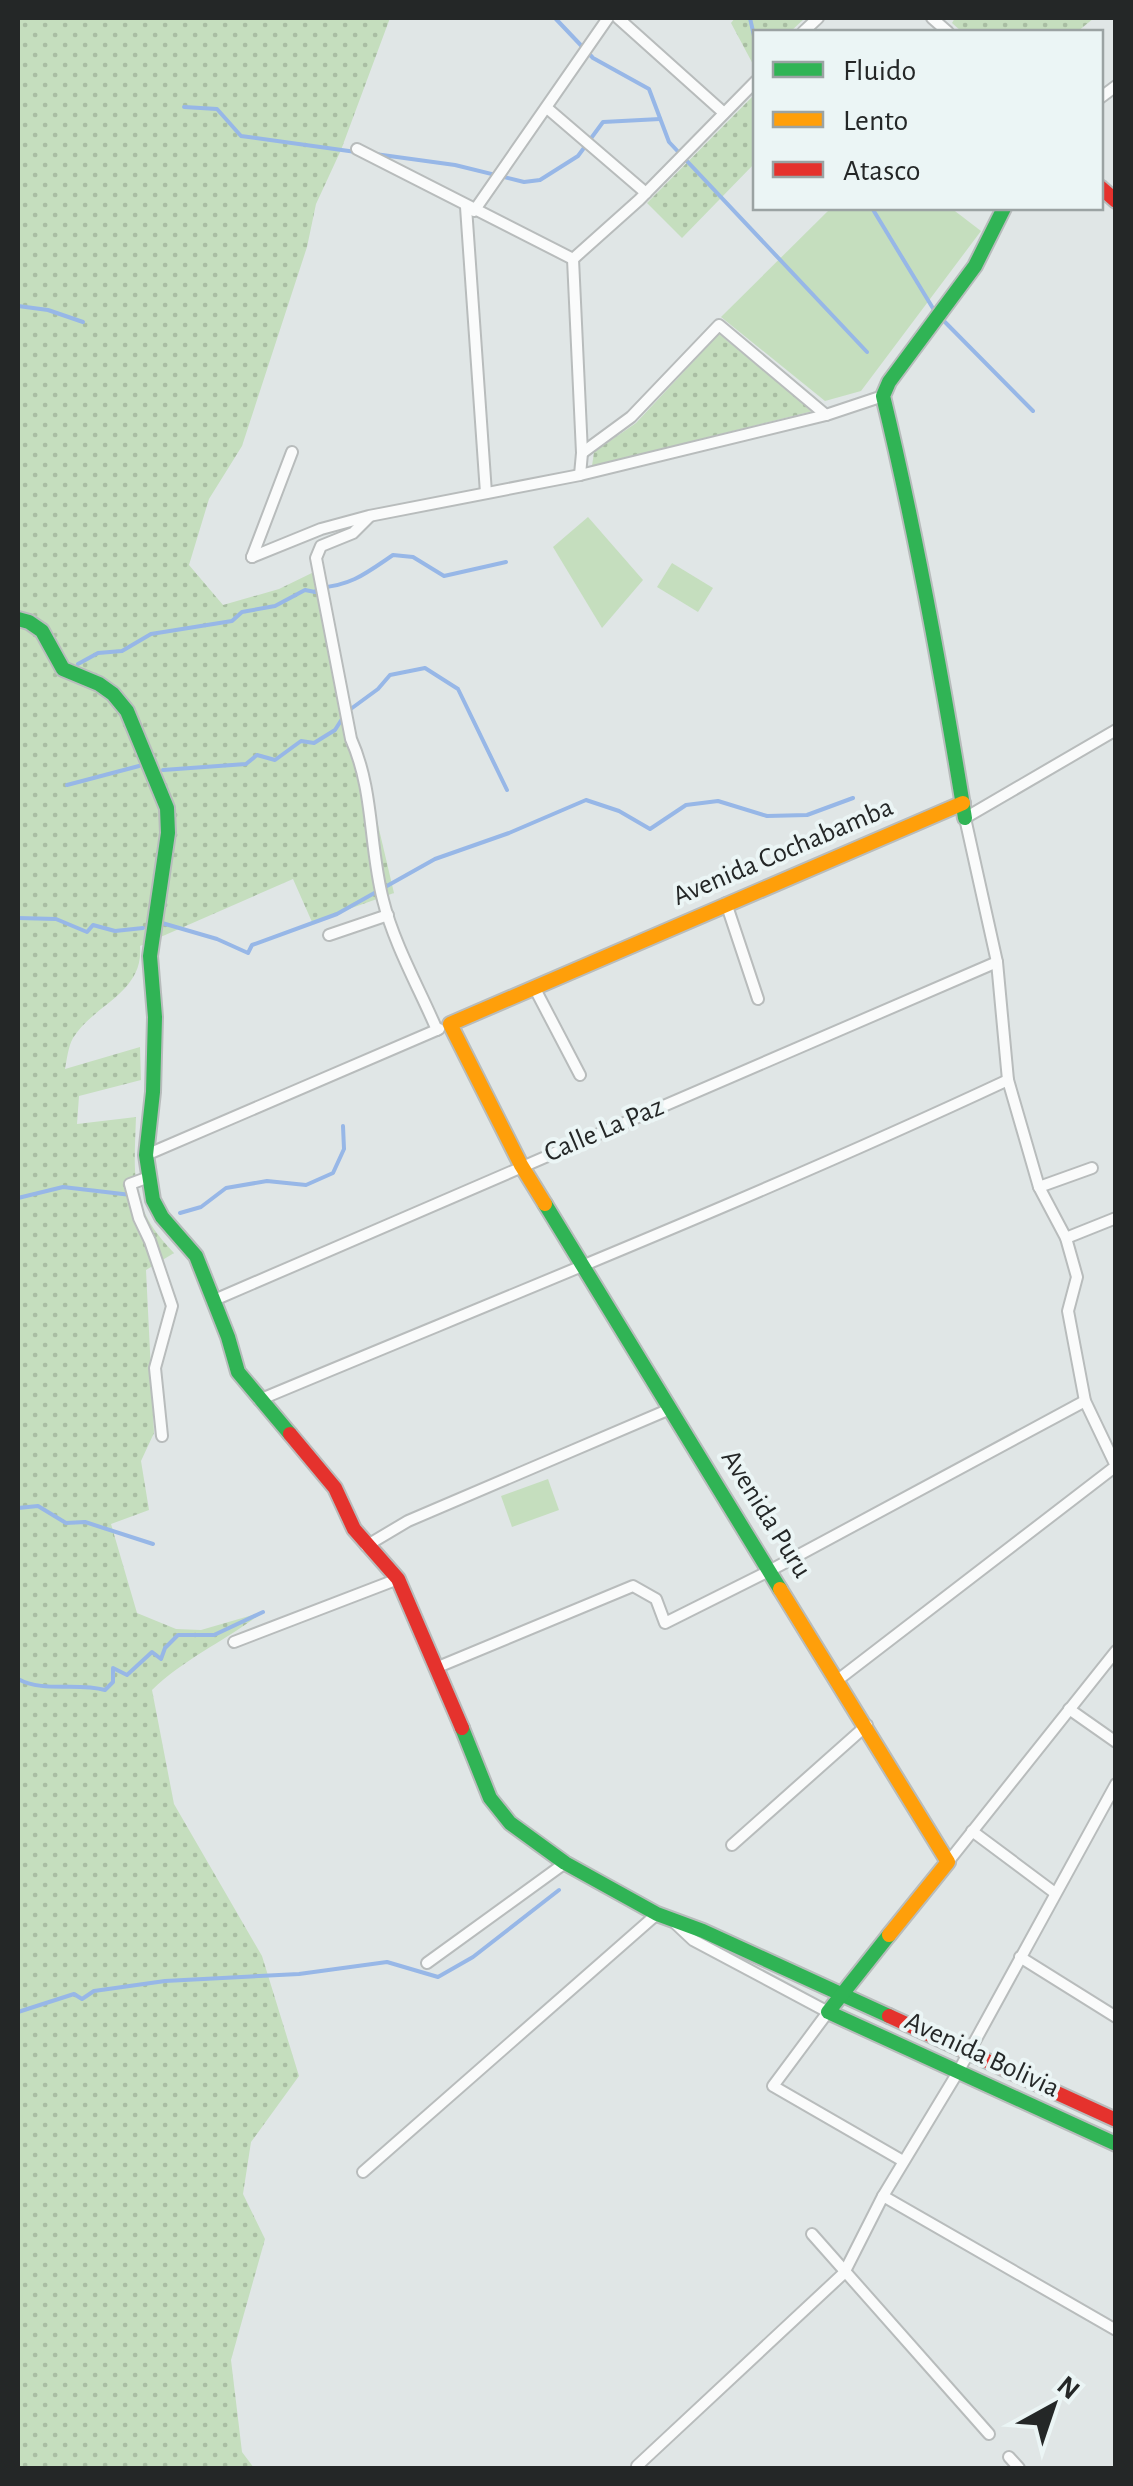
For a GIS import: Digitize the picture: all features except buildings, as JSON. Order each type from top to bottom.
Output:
[{"type":"street","points":[[486,493],[470,209],[547,108],[608,18]]},
{"type":"street","points":[[618,18],[724,114]]},
{"type":"street","points":[[573,258],[646,193],[753,85]]},
{"type":"street","points":[[547,108],[646,193]]},
{"type":"street","points":[[357,150],[573,258]]},
{"type":"street","points":[[839,1679],[1116,1466],[1085,1401],[1068,1311],[1078,1277],[1066,1238],[1039,1187],[1008,1080],[997,962],[964,811],[938,642],[883,396],[889,382],[975,266],[1003,210]]},
{"type":"street","points":[[573,258],[580,475]]},
{"type":"street","points":[[582,453],[630,417],[718,325],[826,414]]},
{"type":"street","points":[[292,452],[252,557],[321,529],[370,516],[580,475],[826,414],[883,396]]},
{"type":"street","points":[[146,1155],[443,1027],[388,916],[371,814],[351,739],[316,558],[321,546],[353,532],[370,516]]},
{"type":"street","name":"Avenida Bolivia","points":[[18,619],[30,621],[42,630],[63,669],[114,694],[141,739],[167,808],[168,833],[150,956],[154,1073],[146,1155],[153,1200],[162,1217],[196,1256],[238,1372],[335,1488],[366,1546],[398,1580],[438,1667],[490,1798],[510,1824],[565,1863],[657,1914],[703,1931],[1116,2120]]},
{"type":"street","name":"Avenida Cochabamba","points":[[443,1027],[726,903],[964,811],[1116,730]]},
{"type":"street","points":[[726,903],[758,999]]},
{"type":"street","points":[[330,935],[388,916]]},
{"type":"street","name":"Calle La Paz","points":[[212,1302],[997,962]]},
{"type":"street","points":[[534,987],[580,1076]]},
{"type":"street","name":"Avenida Puru","points":[[443,1027],[521,1165],[868,1725],[948,1862]]},
{"type":"street","points":[[259,1400],[584,1268],[1008,1080]]},
{"type":"street","points":[[1039,1187],[1092,1168]]},
{"type":"street","points":[[149,1177],[130,1184],[138,1218],[172,1306],[156,1368],[162,1436]]},
{"type":"street","points":[[1066,1238],[1116,1218]]},
{"type":"street","points":[[438,1667],[633,1586],[656,1598],[665,1622],[771,1570],[1085,1401]]},
{"type":"street","points":[[366,1546],[408,1521],[670,1409]]},
{"type":"street","points":[[234,1642],[398,1580]]},
{"type":"street","points":[[903,2161],[773,2086],[1116,1650]]},
{"type":"street","points":[[1069,1709],[1116,1742]]},
{"type":"street","points":[[732,1845],[868,1725]]},
{"type":"street","points":[[640,2468],[637,2466],[844,2273],[883,2196],[958,2072],[1116,1784]]},
{"type":"street","points":[[972,1831],[1056,1892]]},
{"type":"street","points":[[427,1963],[565,1863]]},
{"type":"street","points":[[363,2172],[657,1914]]},
{"type":"street","points":[[673,1922],[693,1940],[828,2012]]},
{"type":"street","points":[[1020,1956],[1116,2017]]},
{"type":"street","name":"Avenida Bolivia","points":[[828,2012],[1116,2144]]},
{"type":"street","points":[[883,2196],[1116,2330]]},
{"type":"street","points":[[812,2234],[989,2434]]},
{"type":"street","points":[[1009,2457],[1019,2468]]},
{"type":"green space","points":[[18,18],[390,18],[341,150],[316,204],[307,247],[242,446],[209,499],[189,565],[223,605],[279,589],[318,570],[394,893],[312,922],[293,879],[140,946],[134,975],[73,1038],[65,1069],[140,1047],[141,1080],[79,1096],[77,1124],[136,1117],[137,1190],[149,1221],[174,1253],[146,1270],[154,1433],[141,1461],[149,1510],[111,1524],[137,1613],[176,1629],[201,1630],[263,1612],[178,1668],[152,1690],[174,1804],[262,1956],[299,2076],[251,2142],[243,2194],[265,2239],[231,2360],[242,2452],[254,2468],[18,2468]]},
{"type":"green space","points":[[735,18],[805,18],[792,30],[753,30],[753,64],[731,23]]},
{"type":"green space","points":[[955,18],[1094,18],[1079,30],[960,30],[952,23]]},
{"type":"green space","points":[[753,96],[753,165],[682,238],[647,203]]},
{"type":"green space","points":[[829,210],[954,210],[981,231],[861,391],[825,401],[721,317]]},
{"type":"green space","points":[[719,334],[813,411],[592,466],[594,452],[636,423]]},
{"type":"green space","points":[[588,517],[643,580],[602,628],[553,547]]},
{"type":"green space","points":[[672,563],[713,588],[698,612],[657,587]]},
{"type":"green space","points":[[548,1479],[559,1510],[512,1527],[501,1496]]},
{"type":"waterway","points":[[555,18],[593,58],[649,89],[669,142],[867,352]]},
{"type":"waterway","points":[[750,18],[753,32]]},
{"type":"waterway","points":[[184,107],[217,109],[241,136],[356,152]]},
{"type":"waterway","points":[[375,154],[455,165],[524,182],[540,180],[578,156],[603,122],[660,119]]},
{"type":"waterway","points":[[873,210],[934,310]]},
{"type":"waterway","points":[[18,306],[48,310],[83,322]]},
{"type":"waterway","points":[[940,317],[1033,411]]},
{"type":"waterway","points":[[78,664],[98,653],[122,651],[151,634],[232,621],[242,612],[275,606],[305,590],[315,592],[350,581],[393,555],[413,557],[444,576],[506,562]]},
{"type":"waterway","points":[[348,711],[390,675],[425,668],[458,689],[507,790]]},
{"type":"waterway","points":[[163,770],[246,764],[257,755],[275,760],[301,741],[314,743],[335,730],[342,719]]},
{"type":"waterway","points":[[67,785],[139,766]]},
{"type":"waterway","points":[[162,923],[217,939],[248,953],[252,945],[337,914],[435,859],[586,800],[619,811],[650,829],[686,805],[718,801],[767,816],[807,815],[853,798]]},
{"type":"waterway","points":[[18,918],[56,919],[87,932],[93,925],[115,931],[143,928]]},
{"type":"waterway","points":[[180,1213],[201,1207],[226,1188],[267,1181],[306,1185],[333,1173],[344,1149],[343,1126]]},
{"type":"waterway","points":[[18,1198],[63,1187],[131,1195]]},
{"type":"waterway","points":[[18,1508],[38,1506],[66,1523],[85,1522],[153,1544]]},
{"type":"waterway","points":[[18,1679],[38,1686],[105,1690],[113,1682],[113,1668],[127,1675],[152,1652],[161,1659],[165,1648],[178,1635],[214,1635],[263,1612]]},
{"type":"waterway","points":[[18,2012],[74,1994],[82,1999],[94,1991],[165,1981],[299,1974],[387,1962],[438,1977],[473,1957],[559,1890]]},
{"type":"traffic: fast","points":[[965,818],[928,606],[883,396],[889,382],[975,266],[1003,210]]},
{"type":"traffic: fast","points":[[18,619],[42,631],[63,669],[99,684],[127,711],[167,808],[168,833],[150,956],[155,1017],[146,1155],[153,1200],[162,1217],[196,1256],[238,1372],[290,1434]]},
{"type":"traffic: fast","points":[[545,1204],[780,1589]]},
{"type":"traffic: fast","points":[[462,1728],[490,1798],[510,1823],[565,1863],[657,1914],[889,2016]]},
{"type":"traffic: fast","points":[[889,1935],[828,2012],[1116,2144]]},
{"type":"traffic: slow","points":[[545,1204],[521,1165],[450,1024],[963,803]]},
{"type":"traffic: slow","points":[[780,1589],[948,1862],[889,1935]]},
{"type":"traffic: jam","points":[[1103,190],[1116,201]]},
{"type":"traffic: jam","points":[[290,1434],[335,1488],[354,1529],[398,1579],[462,1728]]},
{"type":"traffic: jam","points":[[889,2016],[1116,2120]]}]
